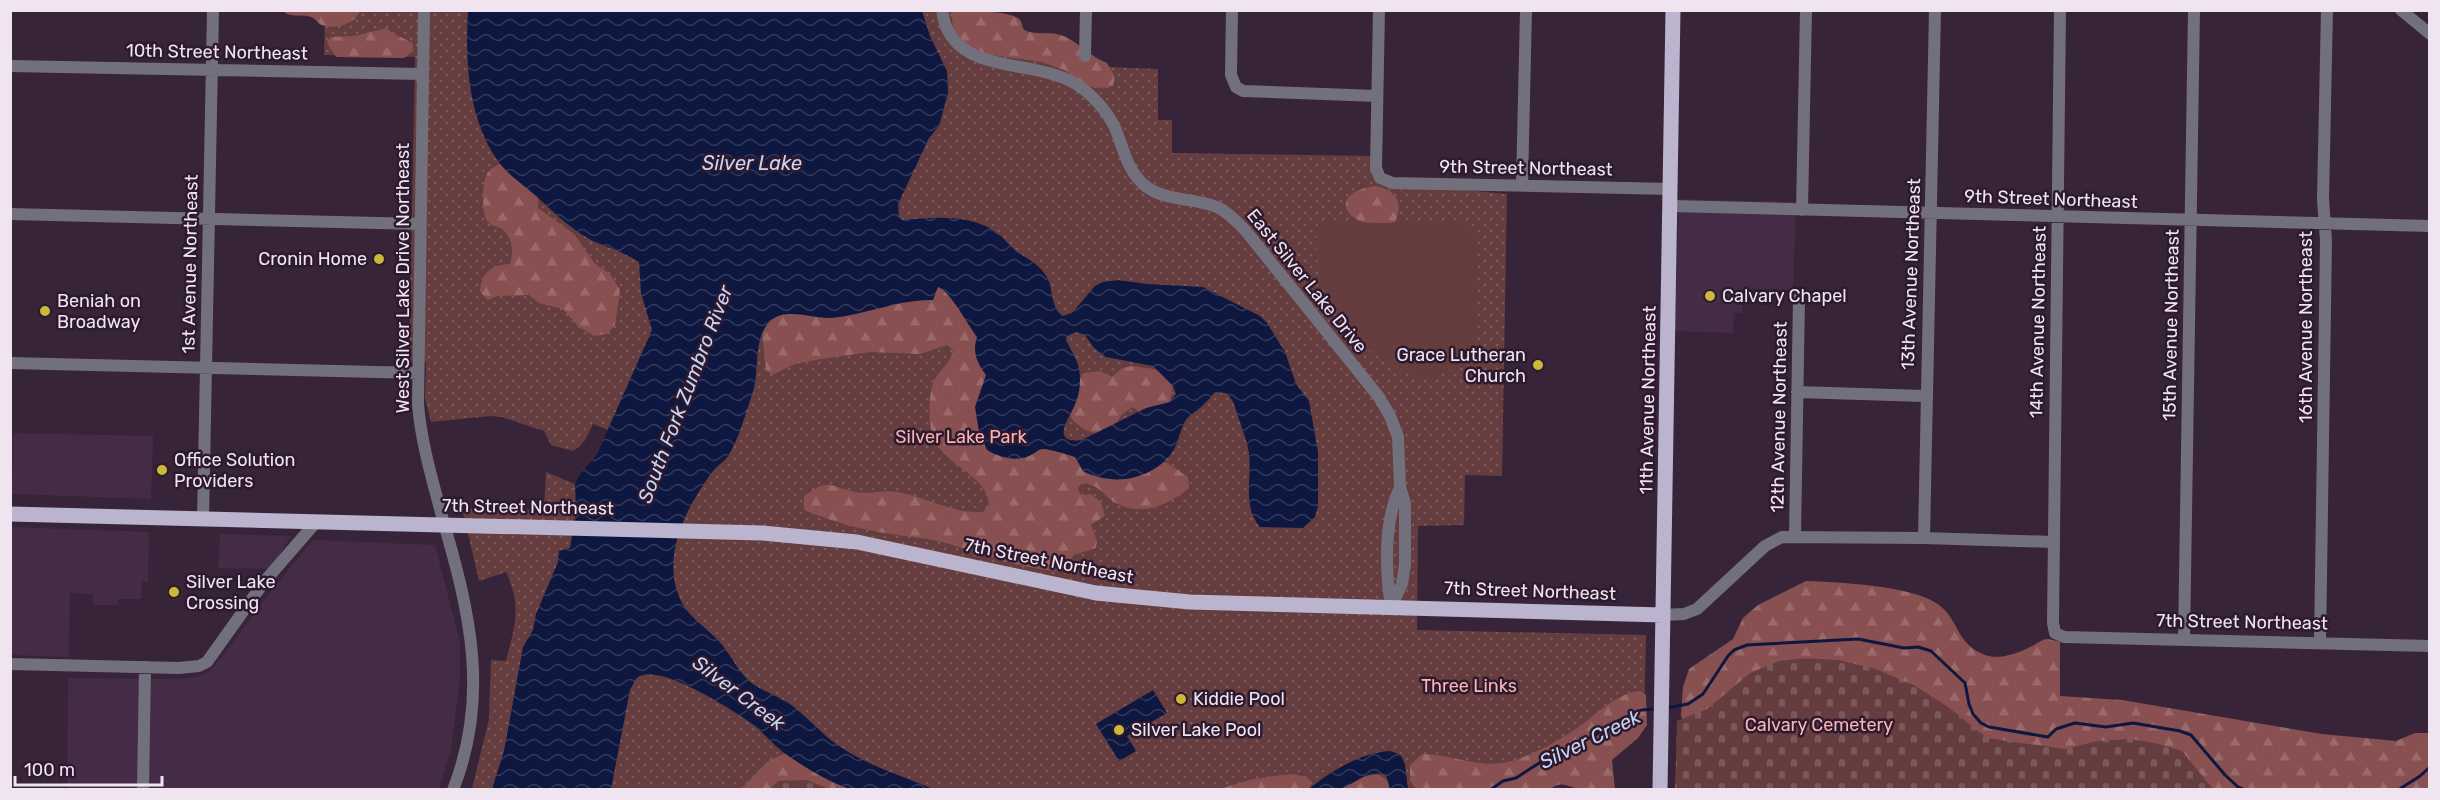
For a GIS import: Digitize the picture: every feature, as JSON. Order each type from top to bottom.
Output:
[{"type":"main road","name":"11th Avenue Northeast","points":[[1660,789],[1673,10]]},
{"type":"main road","name":"7th Street Northeast","points":[[10,514],[692,530],[792,535],[857,542],[1005,575],[1128,598],[1190,602],[1663,615]]},
{"type":"street","name":"1st Avenue Northeast","points":[[203,519],[213,10]]},
{"type":"street","name":"West Silver Lake Drive Northeast","points":[[424,10],[418,373],[421,430],[469,625],[475,677],[469,736],[453,789]]},
{"type":"street","name":"East Silver Lake Drive","points":[[942,10],[944,23],[950,36],[965,51],[988,59],[1048,72],[1084,89],[1103,109],[1110,120],[1129,167],[1149,189],[1169,197],[1217,207],[1226,212],[1245,230],[1386,409],[1398,437],[1400,487],[1393,501],[1390,524],[1388,585],[1391,607]]},
{"type":"street","points":[[1085,56],[1086,10]]},
{"type":"street","points":[[1232,10],[1231,75],[1236,87],[1250,92],[1377,96],[1379,10]]},
{"type":"street","points":[[1522,185],[1526,10]]},
{"type":"street","points":[[1802,210],[1806,10]]},
{"type":"street","name":"13th Avenue Northeast","points":[[1924,538],[1925,396],[1935,10]]},
{"type":"street","name":"14th Avenue Northeast","points":[[2055,633],[2053,623],[2060,10]]},
{"type":"street","name":"15th Avenue Northeast","points":[[2184,640],[2194,10]]},
{"type":"street","name":"16th Avenue Northeast","points":[[2320,643],[2323,199],[2327,10]]},
{"type":"street","points":[[2401,10],[2430,34]]},
{"type":"street","name":"10th Street Northeast","points":[[10,66],[423,74]]},
{"type":"street","name":"9th Street Northeast","points":[[1377,96],[1376,168],[1380,178],[1394,183],[1671,189]]},
{"type":"street","name":"9th Street Northeast","points":[[1671,206],[2430,226]]},
{"type":"street","points":[[10,214],[420,224]]},
{"type":"street","name":"12th Avenue Northeast","points":[[1795,536],[1798,298]]},
{"type":"street","points":[[10,363],[418,373]]},
{"type":"street","points":[[1797,392],[1925,396]]},
{"type":"street","points":[[10,664],[192,667],[207,662],[264,582],[317,521]]},
{"type":"street","name":"7th Street Northeast","points":[[1663,615],[1684,614],[1697,609],[1765,546],[1782,537],[2054,542]]},
{"type":"street","name":"7th Street Northeast","points":[[2055,633],[2064,637],[2430,646]]},
{"type":"street","points":[[143,789],[145,667]]},
{"type":"shaded area","points":[[1679,199],[1796,202],[1793,290],[1743,289],[1742,313],[1734,313],[1733,333],[1675,331]]},
{"type":"shaded area","points":[[13,433],[153,436],[151,499],[12,494]]},
{"type":"shaded area","points":[[11,527],[149,532],[148,582],[142,582],[141,599],[118,599],[118,605],[93,605],[93,594],[70,593],[69,657],[11,655]]},
{"type":"shaded area","points":[[220,534],[291,536],[271,569],[218,568]]},
{"type":"shaded area","points":[[313,540],[435,545],[460,642],[460,679],[451,750],[439,789],[67,790],[68,678],[179,679],[196,677],[209,671]]},
{"type":"green space","points":[[283,11],[360,11],[354,19],[344,25],[333,27],[321,24],[311,17],[290,15]]},
{"type":"green space","name":"Silver Lake Park","points":[[325,11],[991,11],[990,42],[1085,46],[1085,66],[1158,69],[1158,120],[1172,120],[1172,153],[1376,156],[1376,168],[1393,183],[1507,194],[1502,476],[1465,475],[1464,525],[1418,526],[1417,630],[1646,635],[1644,730],[1521,789],[472,789],[489,719],[491,660],[506,661],[514,626],[515,606],[514,595],[506,572],[479,581],[462,508],[544,510],[546,472],[575,484],[580,474],[597,454],[608,430],[593,424],[583,443],[573,451],[551,445],[544,431],[502,417],[490,416],[431,422],[425,399],[426,362],[409,362],[415,57],[324,55]]},
{"type":"green space","points":[[951,11],[1009,14],[1021,21],[1024,30],[1066,37],[1107,63],[1115,77],[1113,86],[1100,88],[1088,86],[1064,70],[1042,62],[985,54],[959,42],[953,27]]},
{"type":"green space","points":[[387,28],[413,44],[413,51],[404,58],[336,57],[327,43],[330,37],[354,36]]},
{"type":"green space","points":[[504,162],[538,190],[538,208],[574,234],[595,264],[610,274],[620,290],[615,325],[607,334],[594,336],[578,326],[563,309],[539,303],[529,295],[497,296],[488,300],[480,292],[482,280],[488,271],[497,266],[510,264],[511,259],[512,245],[506,233],[489,223],[483,206],[483,190],[488,172]]},
{"type":"green space","points":[[1376,186],[1389,191],[1396,198],[1399,208],[1395,222],[1366,223],[1348,212],[1346,204],[1349,196],[1359,190]]},
{"type":"green space","points":[[1318,222],[1468,224],[1478,234],[1474,359],[1427,379],[1407,373],[1371,351],[1342,321],[1323,284],[1317,258]]},
{"type":"green space","points":[[941,280],[963,312],[1038,445],[1146,462],[1167,463],[1188,477],[1189,488],[1165,504],[1137,509],[1118,504],[1094,486],[1082,483],[1077,489],[1082,496],[1091,494],[1101,502],[1105,516],[1091,525],[1097,541],[1096,548],[1074,555],[1061,571],[1032,568],[936,541],[860,528],[804,510],[804,496],[825,485],[860,493],[897,492],[950,508],[972,512],[983,512],[989,505],[986,493],[980,484],[940,449],[933,437],[930,422],[930,396],[934,381],[952,355],[953,350],[947,345],[920,354],[871,352],[821,359],[795,364],[772,375],[766,370],[761,323],[772,315]]},
{"type":"green space","points":[[1133,366],[1164,371],[1173,379],[1170,405],[1144,416],[1133,407],[1122,414],[1112,431],[1100,433],[1089,431],[1071,418],[1073,394],[1084,373],[1100,371],[1112,377],[1122,368]]},
{"type":"green space","points":[[1806,581],[1874,586],[1925,597],[1944,609],[1968,644],[1985,655],[2002,657],[2014,654],[2046,639],[2060,642],[2060,696],[2122,700],[2322,734],[2396,741],[2415,733],[2429,733],[2429,789],[2198,789],[1685,726],[1681,716],[1683,687],[1689,669],[1733,639],[1743,618],[1758,605]]},
{"type":"green space","name":"Calvary Cemetery","points":[[1805,658],[1838,660],[1876,669],[1914,685],[1948,707],[1987,738],[2065,749],[2097,741],[2130,739],[2182,751],[2213,789],[1675,789],[1677,721],[1707,709],[1750,673],[1779,661]]},
{"type":"green space","points":[[1640,691],[1646,695],[1647,725],[1638,738],[1612,760],[1615,789],[1585,790],[1558,785],[1550,790],[1417,790],[1410,781],[1410,765],[1422,754],[1493,764],[1511,761],[1559,740],[1621,696]]},
{"type":"green space","points":[[791,750],[868,790],[740,790],[767,762]]},
{"type":"green space","points":[[1292,774],[1306,777],[1312,782],[1309,789],[1216,790],[1253,779]]},
{"type":"green space","points":[[1379,775],[1389,782],[1390,789],[1340,790],[1362,776]]},
{"type":"green space","points":[[807,780],[829,789],[770,789],[778,781]]},
{"type":"water","name":"Silver Lake","points":[[468,11],[922,11],[930,36],[947,71],[948,93],[939,126],[929,138],[898,204],[899,217],[903,220],[954,218],[979,223],[990,229],[1042,270],[1050,283],[1056,309],[1063,316],[1072,313],[1095,286],[1103,282],[1119,280],[1203,287],[1260,316],[1285,352],[1296,384],[1309,401],[1318,452],[1318,506],[1315,517],[1303,528],[1260,527],[1254,519],[1249,501],[1248,446],[1234,403],[1226,393],[1215,392],[1187,419],[1173,451],[1155,469],[1132,478],[1107,479],[1083,471],[1075,457],[1053,451],[1042,449],[1024,458],[1013,459],[987,450],[979,432],[975,407],[986,375],[976,357],[977,337],[953,301],[938,287],[933,300],[908,302],[831,318],[793,314],[779,316],[766,326],[762,334],[753,392],[735,444],[703,485],[685,516],[675,550],[673,567],[675,584],[688,612],[718,640],[748,680],[787,702],[832,741],[850,753],[873,765],[933,789],[850,789],[842,786],[790,757],[753,725],[711,698],[679,682],[650,674],[638,677],[630,690],[611,789],[492,789],[504,751],[523,647],[533,630],[536,614],[558,562],[559,551],[570,548],[576,510],[575,484],[580,474],[597,454],[652,330],[641,293],[639,262],[585,237],[570,226],[509,173],[490,148],[475,111],[471,91],[467,51]],"holes":[[[1076,332],[1085,335],[1094,348],[1106,357],[1153,366],[1173,386],[1176,394],[1170,402],[1146,408],[1082,440],[1066,438],[1064,427],[1077,399],[1080,379],[1074,354],[1066,340],[1067,336]]]},
{"type":"water","name":"Silver Lake Pool","points":[[1153,690],[1167,713],[1127,736],[1136,751],[1119,761],[1096,724]]},
{"type":"water","points":[[1390,751],[1401,755],[1405,765],[1408,789],[1390,789],[1386,775],[1374,774],[1338,789],[1309,789],[1346,764],[1368,755]]},
{"type":"waterway","name":"Silver Creek","points":[[1666,708],[1688,704],[1703,694],[1728,656],[1734,650],[1747,645],[1858,639],[1904,648],[1918,647],[1931,651],[1965,683],[1973,714],[1981,723],[1989,727],[2048,737],[2056,729],[2075,723],[2106,727],[2133,723],[2180,731],[2191,735],[2225,775],[2245,790]]},
{"type":"waterway","name":"Silver Creek","points":[[1490,790],[1503,781],[1516,778],[1550,756],[1594,736],[1611,724],[1641,710],[1656,709]]},
{"type":"waterway","name":"Silver Creek","points":[[2398,790],[2430,767]]},
{"type":"place","name":"Cronin Home","points":[[379,259]]},
{"type":"place","name":"Calvary Chapel","points":[[1710,296]]},
{"type":"place","name":"Beniah on Broadway","points":[[45,311]]},
{"type":"place","name":"Grace Lutheran Church","points":[[1538,365]]},
{"type":"place","name":"Office Solution Providers","points":[[162,470]]},
{"type":"place","name":"Silver Lake Crossing","points":[[174,592]]},
{"type":"place","name":"Kiddie Pool","points":[[1181,699]]},
{"type":"place","name":"Silver Lake Pool","points":[[1119,730]]},
{"type":"water label","name":"South Fork Zumbro River","points":[[685,394]]},
{"type":"park label","name":"Three Links","points":[[1469,686]]}]
